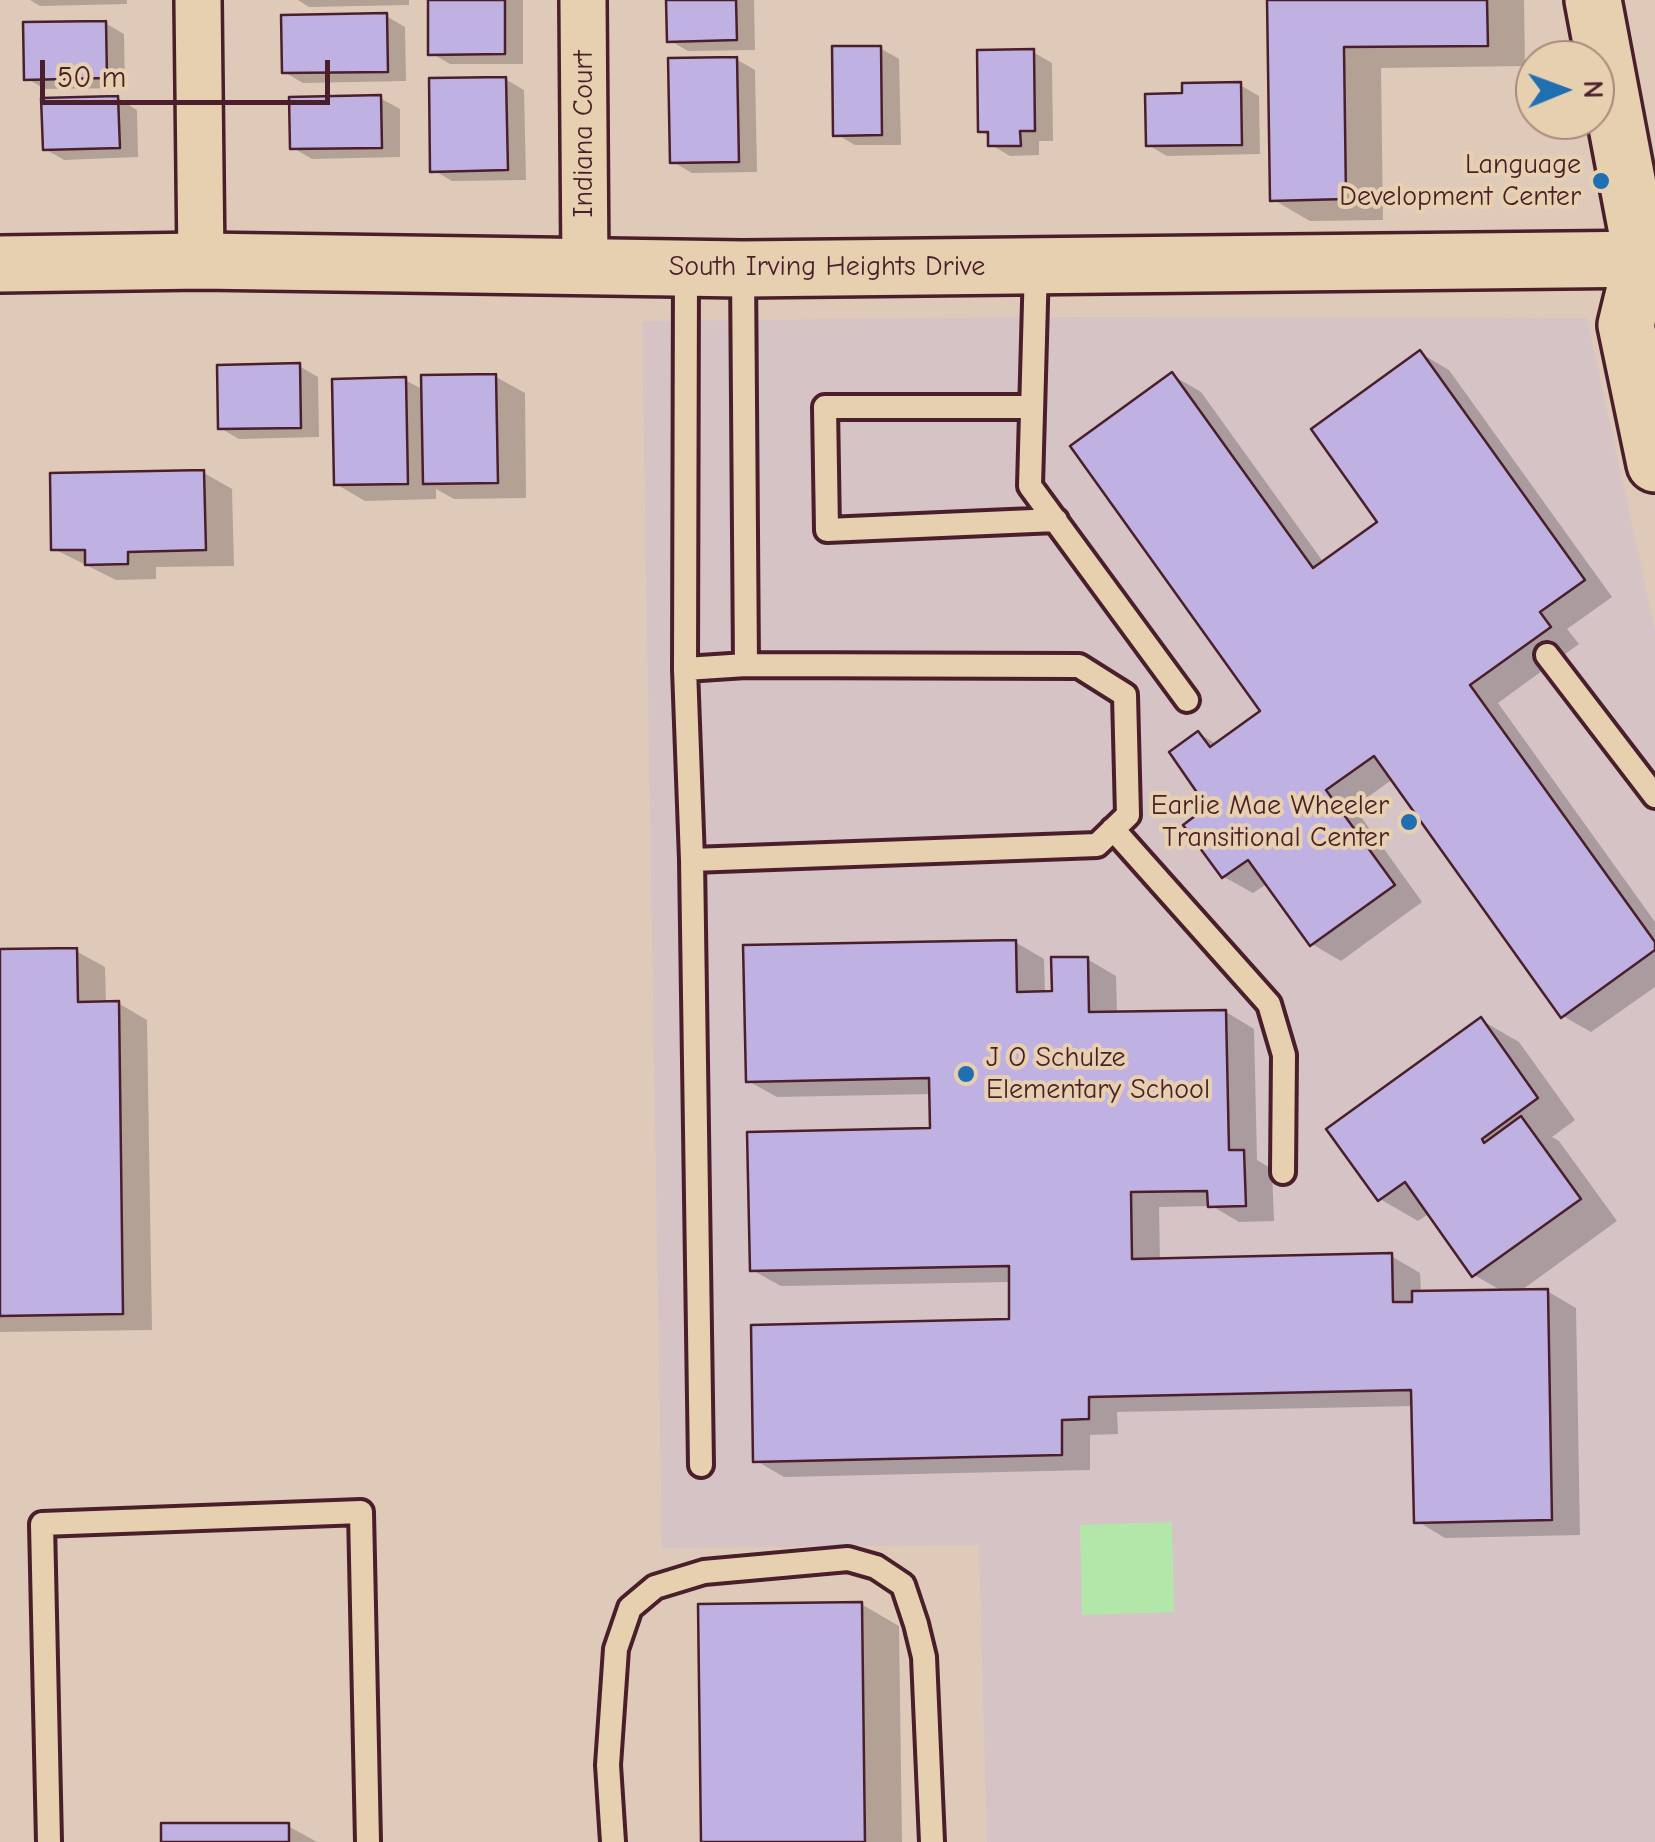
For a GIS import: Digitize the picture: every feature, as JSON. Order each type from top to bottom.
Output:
[{"type":"street","points":[[198,0],[200,262]]},
{"type":"street","name":"Indiana Court","points":[[584,0],[585,267]]},
{"type":"street","points":[[1593,0],[1651,266],[1626,325],[1655,464]]},
{"type":"street","name":"South Irving Heights Drive","points":[[0,264],[200,262],[686,269],[1651,266]]},
{"type":"lane","points":[[1036,266],[1030,486],[1186,700]]},
{"type":"lane","points":[[686,269],[685,668],[692,860],[701,1465]]},
{"type":"lane","points":[[743,269],[746,665]]},
{"type":"lane","points":[[1032,407],[825,407],[827,530],[1056,520]]},
{"type":"lane","points":[[1547,654],[1655,796]]},
{"type":"lane","points":[[685,668],[1080,666],[1125,695],[1128,815],[1097,845],[692,860]]},
{"type":"lane","points":[[1113,829],[1270,1004],[1284,1055],[1283,1172]]},
{"type":"lane","points":[[50,1842],[42,1524],[360,1512],[368,1842]]},
{"type":"lane","points":[[613,1842],[608,1765],[616,1649],[630,1608],[655,1587],[704,1572],[848,1559],[876,1567],[903,1586],[916,1624],[924,1656],[932,1842]]},
{"type":"shaded area","name":"J O Schulze Elementary School","points":[[1587,318],[1655,631],[1655,1842],[987,1842],[979,1545],[662,1548],[642,321]]},
{"type":"green space","points":[[1172,1522],[1174,1612],[1082,1615],[1080,1525]]},
{"type":"building","points":[[428,0],[505,0],[505,54],[428,55]]},
{"type":"building","points":[[666,0],[736,0],[737,40],[667,42]]},
{"type":"building","points":[[1267,0],[1487,0],[1488,46],[1344,47],[1346,199],[1270,201]]},
{"type":"building","points":[[387,13],[388,72],[282,73],[281,15]]},
{"type":"building","points":[[106,21],[107,78],[24,80],[23,22]]},
{"type":"building","points":[[832,46],[881,46],[882,135],[833,136]]},
{"type":"building","points":[[1034,49],[1035,131],[1020,131],[1021,146],[988,146],[988,132],[978,132],[977,50]]},
{"type":"building","points":[[737,57],[739,162],[670,163],[668,58]]},
{"type":"building","points":[[506,77],[508,170],[430,172],[429,78]]},
{"type":"building","points":[[1241,82],[1242,145],[1146,146],[1145,94],[1182,93],[1182,83]]},
{"type":"building","points":[[381,95],[382,148],[290,149],[289,97]]},
{"type":"building","points":[[118,96],[120,148],[43,150],[41,98]]},
{"type":"building","points":[[1420,350],[1585,580],[1540,612],[1551,627],[1470,685],[1655,942],[1655,950],[1561,1018],[1374,756],[1326,790],[1395,885],[1310,946],[1248,860],[1222,878],[1183,825],[1207,807],[1169,752],[1198,731],[1210,747],[1260,711],[1070,446],[1172,372],[1313,568],[1377,522],[1311,429]]},
{"type":"building","points":[[300,363],[301,428],[218,429],[217,365]]},
{"type":"building","points":[[496,374],[498,483],[423,484],[421,375]]},
{"type":"building","points":[[406,377],[408,484],[334,485],[332,379]]},
{"type":"building","points":[[204,470],[206,550],[128,552],[128,564],[85,565],[85,550],[51,550],[50,473]]},
{"type":"building","points":[[1016,940],[1017,992],[1052,991],[1051,957],[1088,957],[1089,1012],[1226,1010],[1229,1150],[1244,1150],[1246,1206],[1208,1207],[1207,1191],[1131,1192],[1132,1259],[1392,1253],[1393,1302],[1412,1302],[1412,1291],[1548,1289],[1552,1520],[1414,1523],[1411,1390],[1089,1397],[1089,1419],[1062,1420],[1062,1455],[753,1462],[751,1325],[1009,1319],[1009,1266],[750,1271],[747,1132],[930,1128],[929,1078],[746,1082],[743,945]]},
{"type":"building","points":[[77,948],[78,1002],[119,1001],[123,1314],[0,1316],[0,949]]},
{"type":"building","points":[[1481,1017],[1538,1098],[1482,1139],[1484,1143],[1521,1116],[1581,1199],[1472,1277],[1405,1182],[1378,1201],[1326,1129]]},
{"type":"building","points":[[862,1602],[865,1842],[701,1842],[698,1604]]},
{"type":"building","points":[[161,1823],[289,1823],[289,1842],[161,1842]]},
{"type":"place","name":"Language Development Center","points":[[1601,181]]},
{"type":"place","name":"Earlie Mae Wheeler Transitional Center","points":[[1409,822]]},
{"type":"place","name":"J O Schulze Elementary School","points":[[966,1074]]}]
